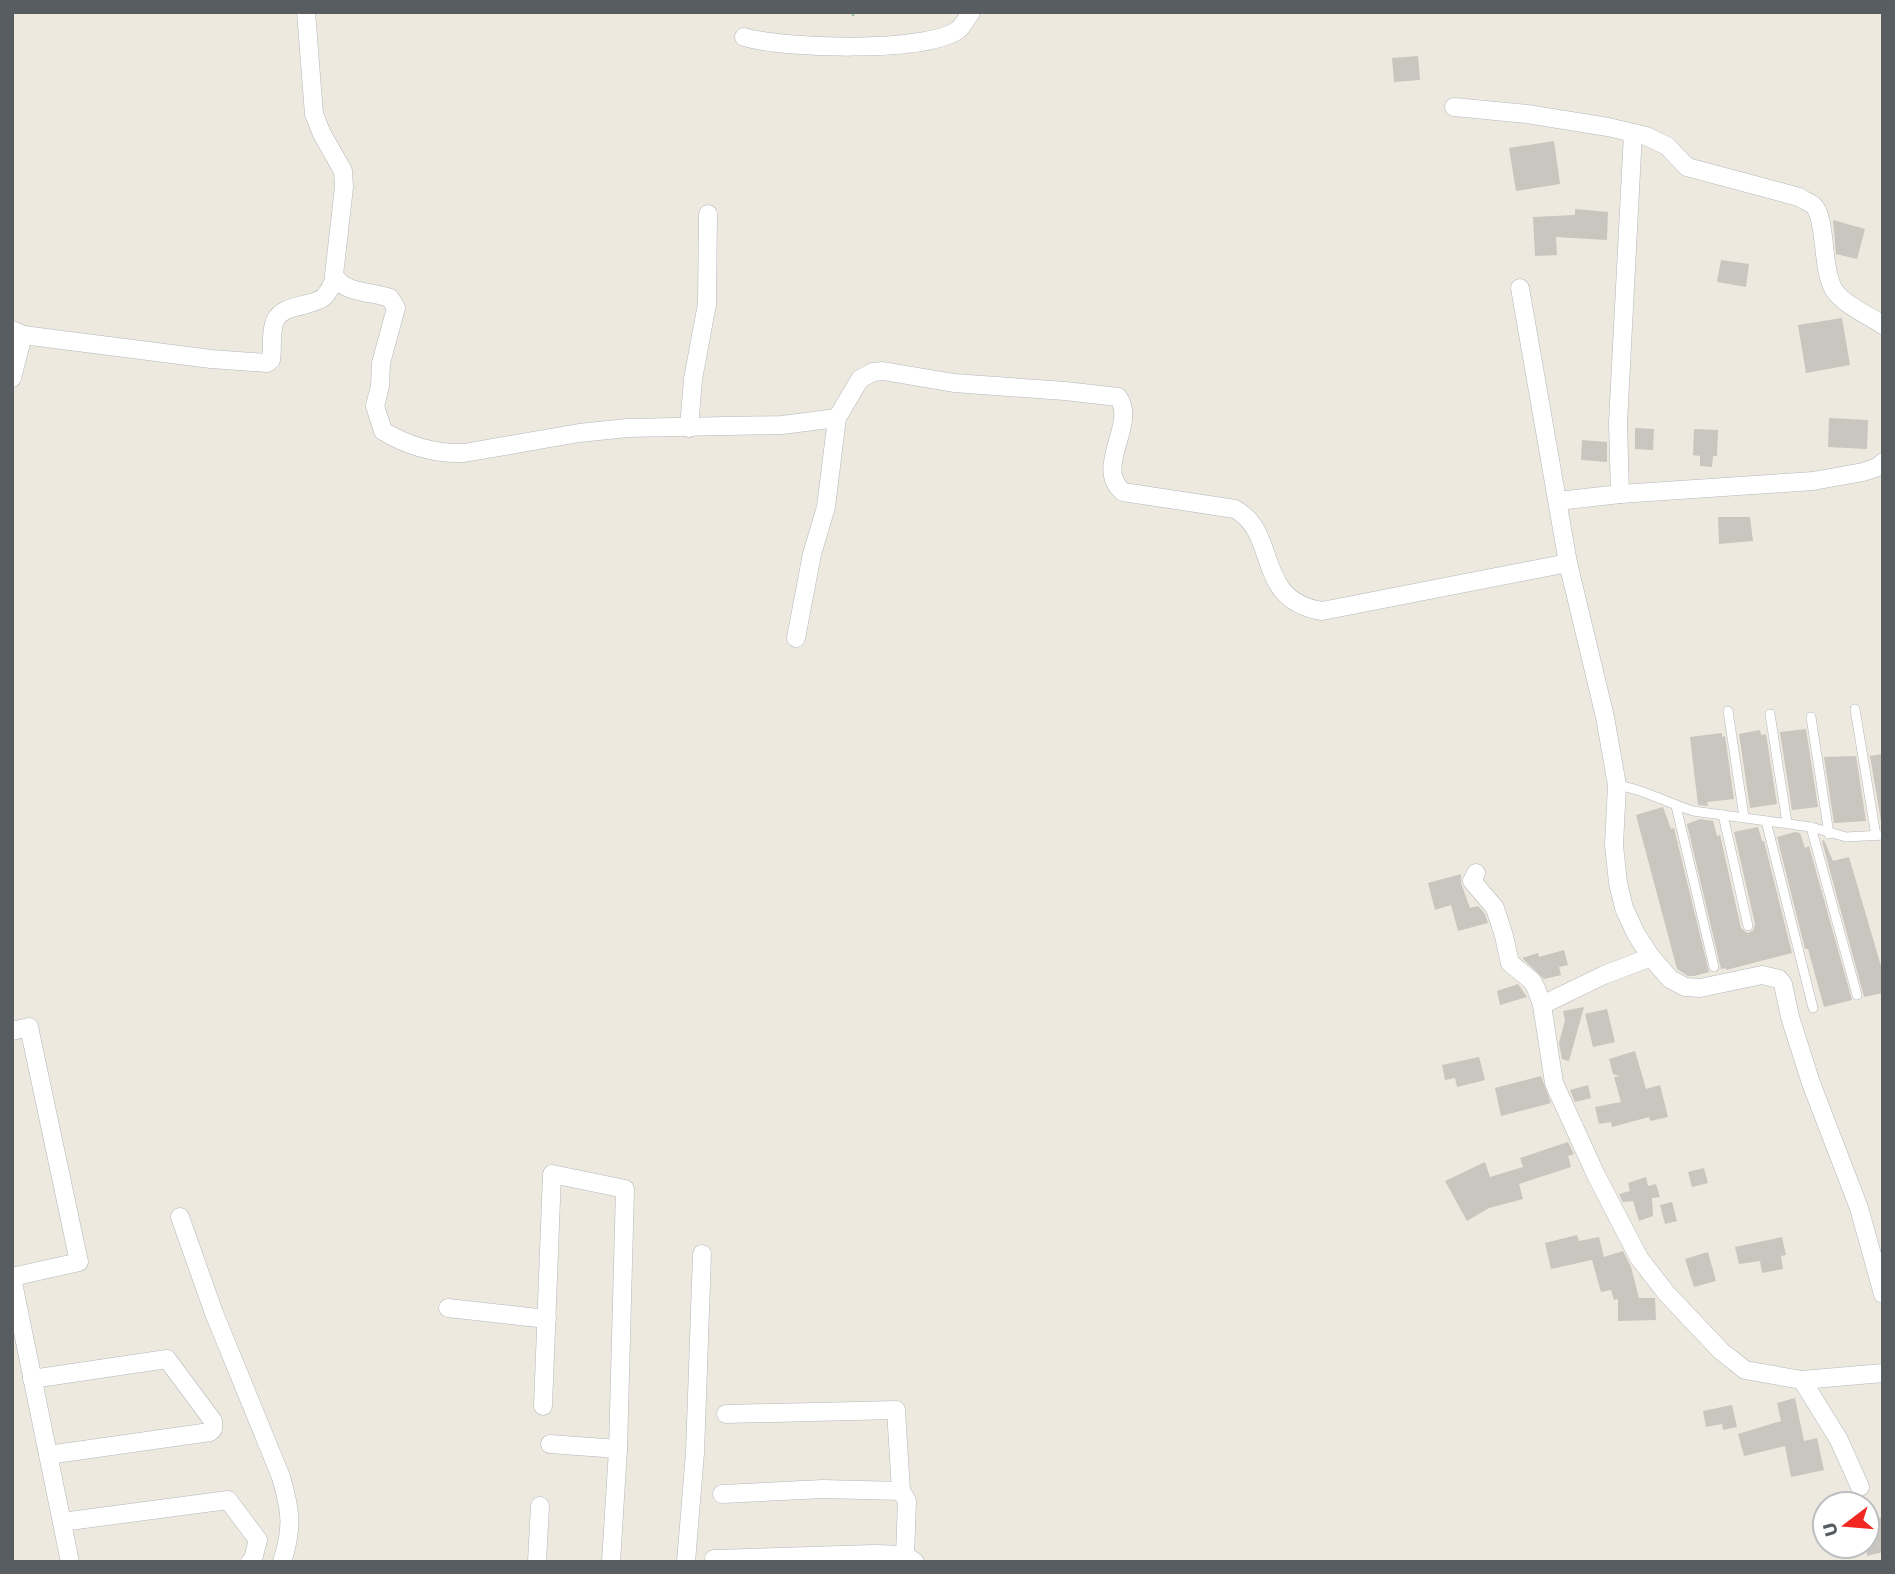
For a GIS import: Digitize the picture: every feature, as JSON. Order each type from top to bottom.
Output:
[{"type":"street","points":[[12,378],[18,332],[211,359],[267,363],[271,360],[273,326],[278,316],[284,311],[321,299],[329,291],[335,278],[344,187],[343,171],[314,114],[306,12]]},
{"type":"street","points":[[744,37],[768,42],[852,47],[898,44],[926,40],[957,31],[971,12]]},
{"type":"street","points":[[1454,107],[1527,114],[1633,133],[1660,141],[1687,167],[1799,197],[1813,205],[1819,216],[1826,269],[1832,287],[1842,299],[1883,325]]},
{"type":"street","points":[[1620,494],[1618,423],[1633,133]]},
{"type":"street","points":[[689,428],[693,379],[707,304],[708,214]]},
{"type":"street","points":[[335,278],[349,288],[390,298],[395,305],[396,315],[381,363],[380,386],[375,406],[383,431],[404,443],[448,454],[626,428],[782,425],[837,418]]},
{"type":"street","points":[[1521,288],[1568,563],[1605,718],[1617,785],[1614,845],[1618,883],[1630,923],[1651,957],[1670,979],[1685,987],[1700,988],[1756,975],[1771,975],[1783,984],[1790,1017],[1811,1083],[1859,1208],[1878,1285],[1883,1294]]},
{"type":"street","points":[[796,638],[812,554],[825,507],[837,418],[860,379],[873,372],[883,371],[954,383],[1118,397],[1124,411],[1113,467],[1115,484],[1119,489],[1123,492],[1235,509],[1243,513],[1260,539],[1277,584],[1294,601],[1312,609],[1322,611],[1568,563]]},
{"type":"street","points":[[1558,501],[1620,494],[1813,481],[1863,472],[1878,467],[1883,461]]},
{"type":"street","points":[[1476,873],[1472,881],[1495,908],[1510,963],[1532,981],[1542,1005],[1554,1083],[1595,1173],[1639,1258],[1667,1294],[1745,1370],[1802,1380],[1883,1374]]},
{"type":"street","points":[[1542,1005],[1604,975],[1651,957]]},
{"type":"street","points":[[12,1031],[29,1027],[79,1262],[12,1278],[20,1359],[32,1379],[70,1562]]},
{"type":"street","points":[[543,1406],[552,1174],[625,1189],[618,1449],[611,1562]]},
{"type":"street","points":[[180,1217],[199,1275],[281,1477],[289,1504],[289,1540],[282,1562]]},
{"type":"street","points":[[686,1562],[695,1453],[702,1254]]},
{"type":"street","points":[[448,1308],[547,1319]]},
{"type":"street","points":[[32,1379],[167,1359],[213,1421],[213,1429],[210,1432],[48,1455]]},
{"type":"street","points":[[1802,1380],[1839,1440],[1860,1488]]},
{"type":"street","points":[[714,1559],[874,1554],[910,1558],[906,1498],[901,1491],[895,1410],[726,1414]]},
{"type":"street","points":[[550,1444],[618,1449]]},
{"type":"street","points":[[722,1494],[823,1489],[901,1491]]},
{"type":"street","points":[[62,1522],[228,1500],[258,1540],[250,1562]]},
{"type":"street","points":[[537,1562],[540,1506]]},
{"type":"lane","points":[[1617,785],[1645,792],[1676,806],[1723,815],[1811,827],[1846,837],[1879,835],[1855,709]]},
{"type":"lane","points":[[1728,711],[1744,817]]},
{"type":"lane","points":[[1770,714],[1787,823]]},
{"type":"lane","points":[[1811,717],[1829,834]]},
{"type":"lane","points":[[1676,806],[1714,967]]},
{"type":"lane","points":[[1723,815],[1748,926]]},
{"type":"lane","points":[[1766,821],[1813,1008]]},
{"type":"lane","points":[[1811,827],[1857,995]]},
{"type":"building","points":[[1418,56],[1420,80],[1394,82],[1392,58]]},
{"type":"building","points":[[1554,141],[1560,184],[1516,191],[1509,148]]},
{"type":"building","points":[[1575,209],[1608,212],[1607,240],[1556,237],[1557,255],[1535,256],[1533,217],[1575,215]]},
{"type":"building","points":[[1833,220],[1865,229],[1857,259],[1836,254]]},
{"type":"building","points":[[1721,260],[1749,264],[1746,287],[1717,282]]},
{"type":"building","points":[[1842,318],[1850,365],[1806,373],[1798,325]]},
{"type":"building","points":[[1829,418],[1868,420],[1867,449],[1828,447]]},
{"type":"building","points":[[1635,428],[1654,429],[1653,450],[1635,449]]},
{"type":"building","points":[[1694,429],[1718,430],[1717,456],[1713,456],[1712,467],[1700,466],[1700,456],[1693,455]]},
{"type":"building","points":[[1582,440],[1607,442],[1607,462],[1581,460]]},
{"type":"building","points":[[1718,517],[1750,517],[1753,541],[1719,544]]},
{"type":"building","points":[[1806,729],[1818,807],[1792,810],[1780,732]]},
{"type":"building","points":[[1760,730],[1761,735],[1766,734],[1777,804],[1750,808],[1739,734]]},
{"type":"building","points":[[1722,733],[1722,737],[1725,736],[1734,799],[1707,802],[1708,806],[1698,805],[1690,737]]},
{"type":"building","points":[[1883,754],[1883,820],[1881,821],[1870,756]]},
{"type":"building","points":[[1856,756],[1866,821],[1834,823],[1824,757]]},
{"type":"building","points":[[1663,807],[1671,829],[1674,828],[1709,972],[1694,976],[1688,976],[1677,969],[1636,815]]},
{"type":"building","points":[[1700,819],[1713,821],[1717,836],[1720,835],[1741,928],[1747,933],[1753,931],[1755,924],[1734,832],[1758,827],[1764,841],[1792,953],[1721,969],[1687,824]]},
{"type":"building","points":[[1800,833],[1805,848],[1809,846],[1852,1000],[1824,1007],[1808,949],[1805,949],[1777,837]]},
{"type":"building","points":[[1824,840],[1833,861],[1849,857],[1883,973],[1883,993],[1864,997],[1822,841]]},
{"type":"building","points":[[1461,874],[1461,883],[1470,908],[1478,906],[1488,923],[1458,931],[1451,905],[1435,910],[1428,883]]},
{"type":"building","points":[[1564,950],[1568,965],[1559,967],[1561,975],[1544,979],[1522,958],[1538,953],[1539,957]]},
{"type":"building","points":[[1518,984],[1527,997],[1500,1005],[1497,991]]},
{"type":"building","points":[[1584,1007],[1569,1061],[1562,1059],[1559,1043],[1565,1020],[1563,1011]]},
{"type":"building","points":[[1607,1009],[1615,1042],[1593,1047],[1585,1014]]},
{"type":"building","points":[[1635,1051],[1646,1089],[1660,1085],[1668,1117],[1650,1121],[1649,1117],[1612,1127],[1611,1122],[1599,1124],[1595,1107],[1621,1102],[1614,1077],[1620,1076],[1613,1074],[1609,1059]]},
{"type":"building","points":[[1479,1057],[1485,1080],[1457,1087],[1455,1078],[1445,1080],[1442,1065]]},
{"type":"building","points":[[1541,1076],[1551,1103],[1501,1116],[1495,1088]]},
{"type":"building","points":[[1588,1085],[1591,1098],[1575,1102],[1570,1090]]},
{"type":"building","points":[[1568,1142],[1574,1154],[1568,1156],[1571,1167],[1519,1184],[1523,1199],[1489,1208],[1467,1221],[1445,1181],[1485,1162],[1490,1177],[1523,1167],[1520,1158]]},
{"type":"building","points":[[1704,1168],[1708,1183],[1692,1187],[1688,1172]]},
{"type":"building","points":[[1646,1177],[1648,1186],[1656,1184],[1660,1197],[1652,1198],[1653,1216],[1639,1221],[1633,1201],[1623,1202],[1619,1194],[1630,1191],[1628,1183]]},
{"type":"building","points":[[1672,1202],[1677,1221],[1665,1224],[1660,1205]]},
{"type":"building","points":[[1577,1235],[1579,1241],[1599,1237],[1604,1257],[1623,1251],[1631,1267],[1639,1298],[1655,1298],[1656,1320],[1618,1321],[1618,1299],[1614,1300],[1611,1290],[1601,1292],[1592,1260],[1551,1269],[1545,1243]]},
{"type":"building","points":[[1782,1237],[1786,1255],[1781,1256],[1783,1269],[1762,1273],[1760,1261],[1739,1264],[1735,1247]]},
{"type":"building","points":[[1708,1252],[1716,1281],[1694,1287],[1685,1259]]},
{"type":"building","points":[[1795,1398],[1804,1441],[1817,1438],[1824,1470],[1791,1477],[1785,1446],[1744,1456],[1738,1434],[1781,1421],[1777,1403]]},
{"type":"building","points":[[1732,1405],[1737,1427],[1723,1430],[1722,1424],[1706,1427],[1703,1411]]},
{"type":"building","points":[[1883,1517],[1881,1552],[1881,1518]]}]
